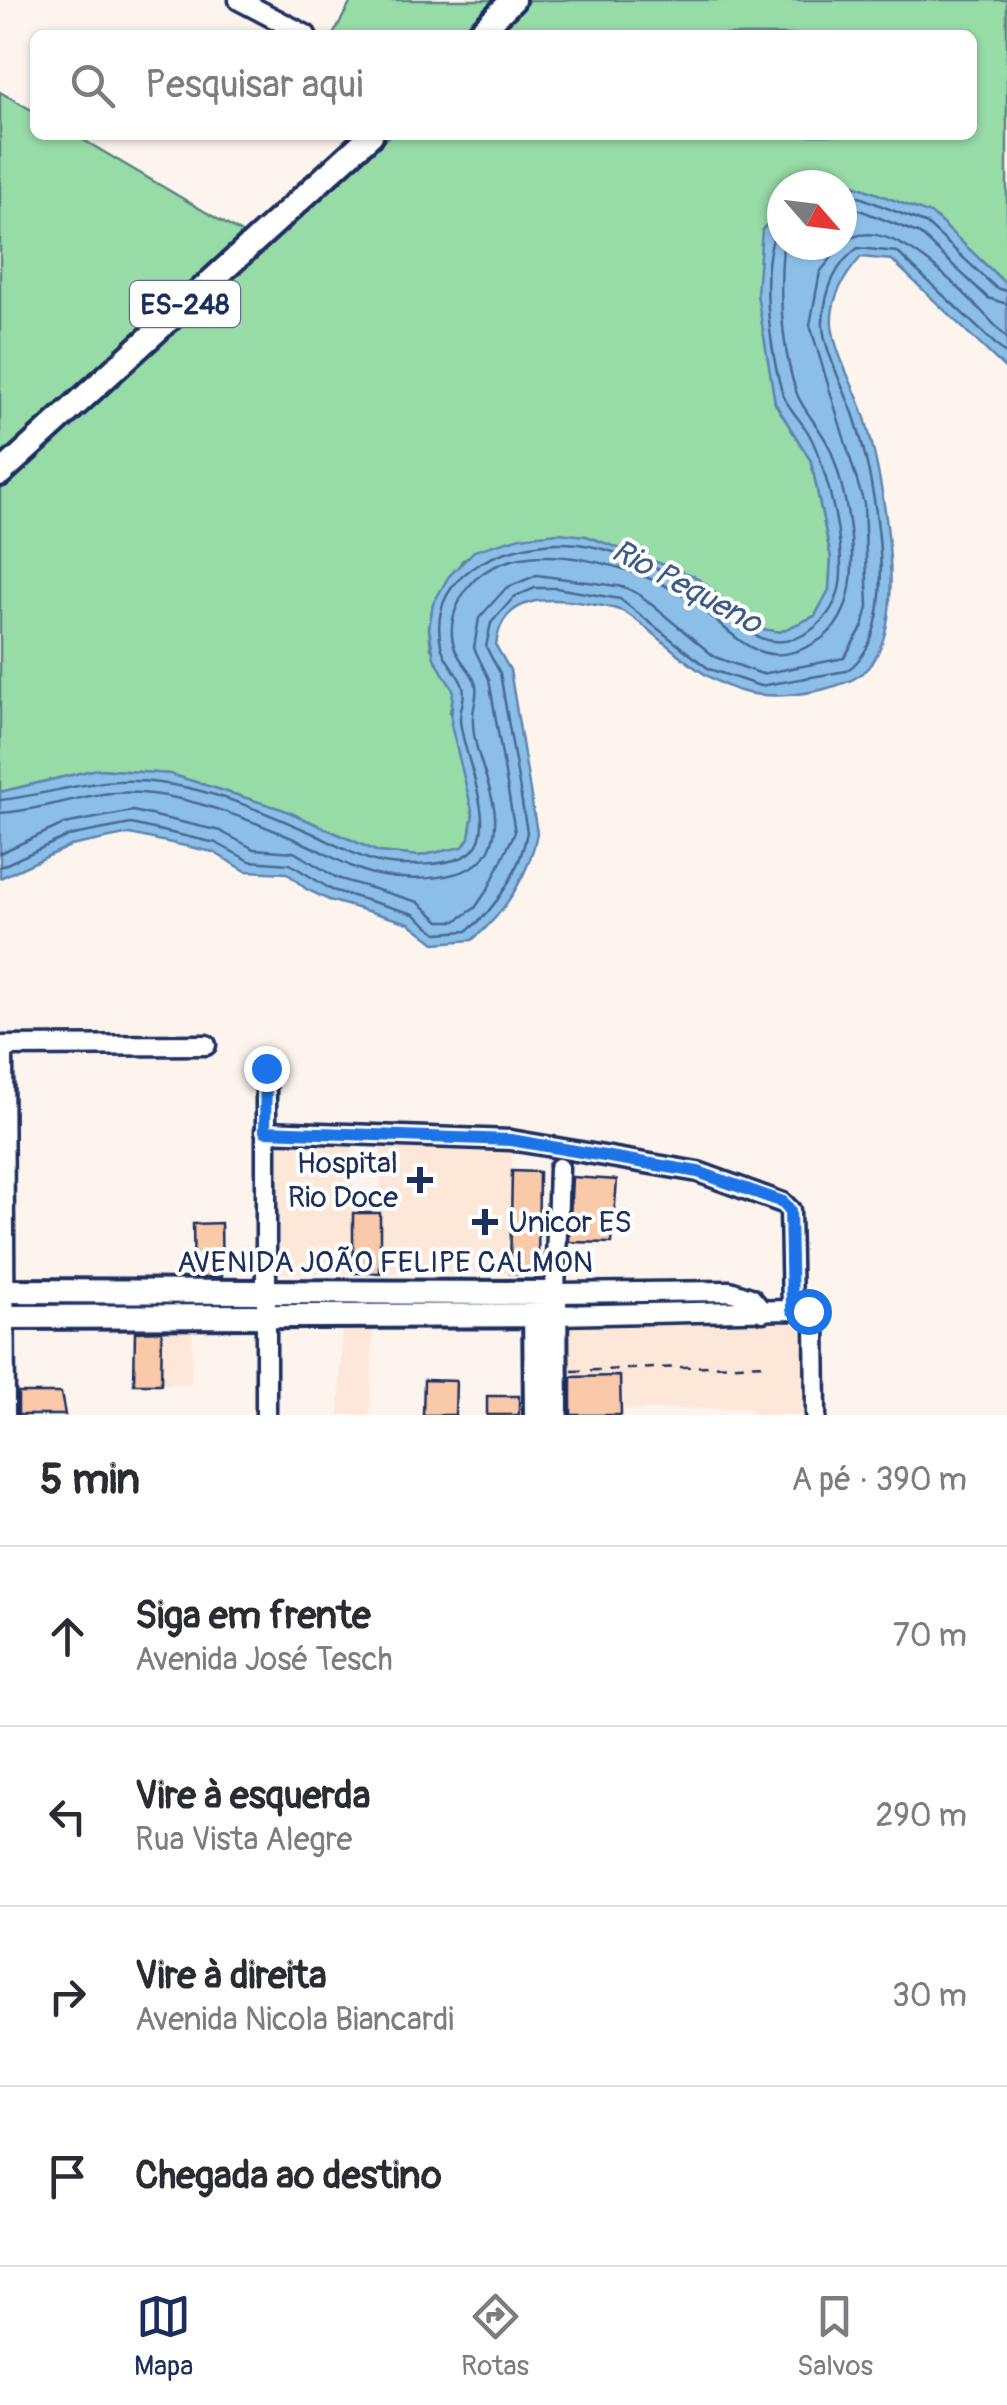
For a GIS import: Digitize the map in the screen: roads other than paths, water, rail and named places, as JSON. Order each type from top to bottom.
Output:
[{"type":"main road","points":[[483,30],[513,0]]},
{"type":"main road","name":"ES-248","points":[[0,474],[366,140]]},
{"type":"main road","name":"AVENIDA JOÃO FELIPE CALMON","points":[[2,1291],[266,1292],[545,1304]]},
{"type":"main road","points":[[545,1304],[556,1372],[556,1415]]},
{"type":"main road","points":[[536,1415],[545,1304]]},
{"type":"main road","name":"AVENIDA JOÃO FELIPE CALMON","points":[[2,1317],[266,1316],[545,1304]]},
{"type":"street","points":[[240,0],[297,30]]},
{"type":"street","points":[[5,1415],[2,1046],[206,1045]]},
{"type":"street","points":[[266,1068],[266,1415]]},
{"type":"street","points":[[265,1131],[511,1140],[698,1172],[783,1202],[793,1219],[792,1310],[808,1311],[816,1318],[816,1415]]},
{"type":"street","points":[[545,1304],[559,1168]]},
{"type":"street","name":"AVENIDA JOÃO FELIPE CALMON","points":[[545,1304],[730,1291],[751,1298],[763,1312],[792,1310]]},
{"type":"water","name":"Rio Pequeno","points":[[857,186],[933,215],[1007,285],[1007,370],[892,260],[861,257],[836,297],[832,315],[834,336],[872,444],[890,559],[890,600],[884,635],[871,664],[849,681],[823,689],[779,695],[750,693],[706,675],[618,609],[559,600],[530,602],[517,608],[507,616],[496,646],[510,670],[537,833],[514,892],[472,940],[435,943],[409,923],[329,900],[306,889],[287,873],[246,871],[213,852],[130,834],[70,846],[0,878],[0,792],[97,769],[170,774],[284,810],[378,852],[419,856],[463,847],[469,838],[473,814],[451,725],[453,690],[434,658],[429,628],[433,604],[449,576],[474,551],[520,537],[559,533],[586,536],[694,576],[761,629],[780,632],[815,616],[829,590],[831,558],[811,461],[775,403],[757,294],[762,230],[767,224],[767,260],[857,260]]},
{"type":"place","name":"Hospital Rio Doce","points":[[420,1180]]},
{"type":"place","name":"Unicor ES","points":[[485,1222]]}]
